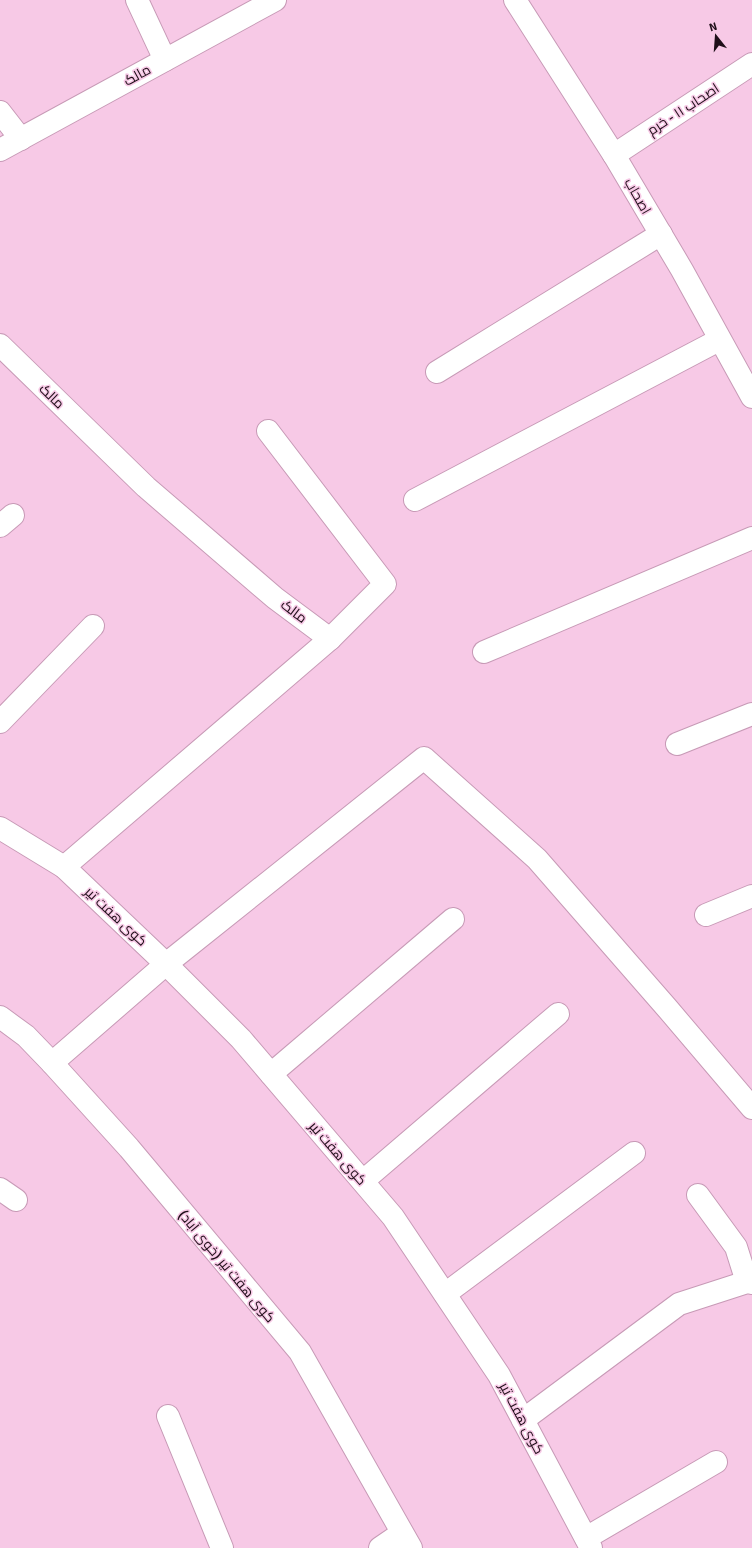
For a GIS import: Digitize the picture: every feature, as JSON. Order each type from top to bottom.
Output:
[{"type":"street","points":[[137,0],[165,60]]},
{"type":"street","name":"مالک","points":[[0,150],[275,0]]},
{"type":"street","name":"اصحاب","points":[[516,0],[614,155],[661,234],[719,340],[746,375],[752,397]]},
{"type":"street","name":"اصحاب ۱۱ - خرم","points":[[614,155],[751,67]]},
{"type":"street","points":[[0,112],[21,138]]},
{"type":"street","points":[[437,372],[661,234]]},
{"type":"street","points":[[415,500],[719,340]]},
{"type":"street","name":"مالک","points":[[0,346],[146,487],[276,598],[330,639]]},
{"type":"street","points":[[64,867],[330,639],[385,584],[268,431]]},
{"type":"street","points":[[484,652],[752,538]]},
{"type":"street","points":[[0,722],[93,626]]},
{"type":"street","points":[[677,744],[752,714]]},
{"type":"street","points":[[52,1063],[166,964],[424,758],[537,859],[752,1108]]},
{"type":"street","name":"کوی هفت تیر","points":[[0,828],[64,867],[166,964],[241,1040],[392,1216],[499,1375],[589,1543]]},
{"type":"street","points":[[706,916],[752,896]]},
{"type":"street","points":[[270,1074],[453,919]]},
{"type":"street","points":[[363,1181],[558,1014]]},
{"type":"street","name":"کوی هفت تیر (خوی آباد)","points":[[0,1017],[26,1036],[129,1148],[300,1352],[406,1541]]},
{"type":"street","points":[[445,1294],[634,1153]]},
{"type":"street","points":[[523,1420],[679,1304],[749,1283],[736,1246],[698,1195]]},
{"type":"street","points":[[168,1416],[222,1548]]},
{"type":"street","points":[[589,1543],[716,1462]]},
{"type":"street","points":[[380,1548],[406,1541]]}]
